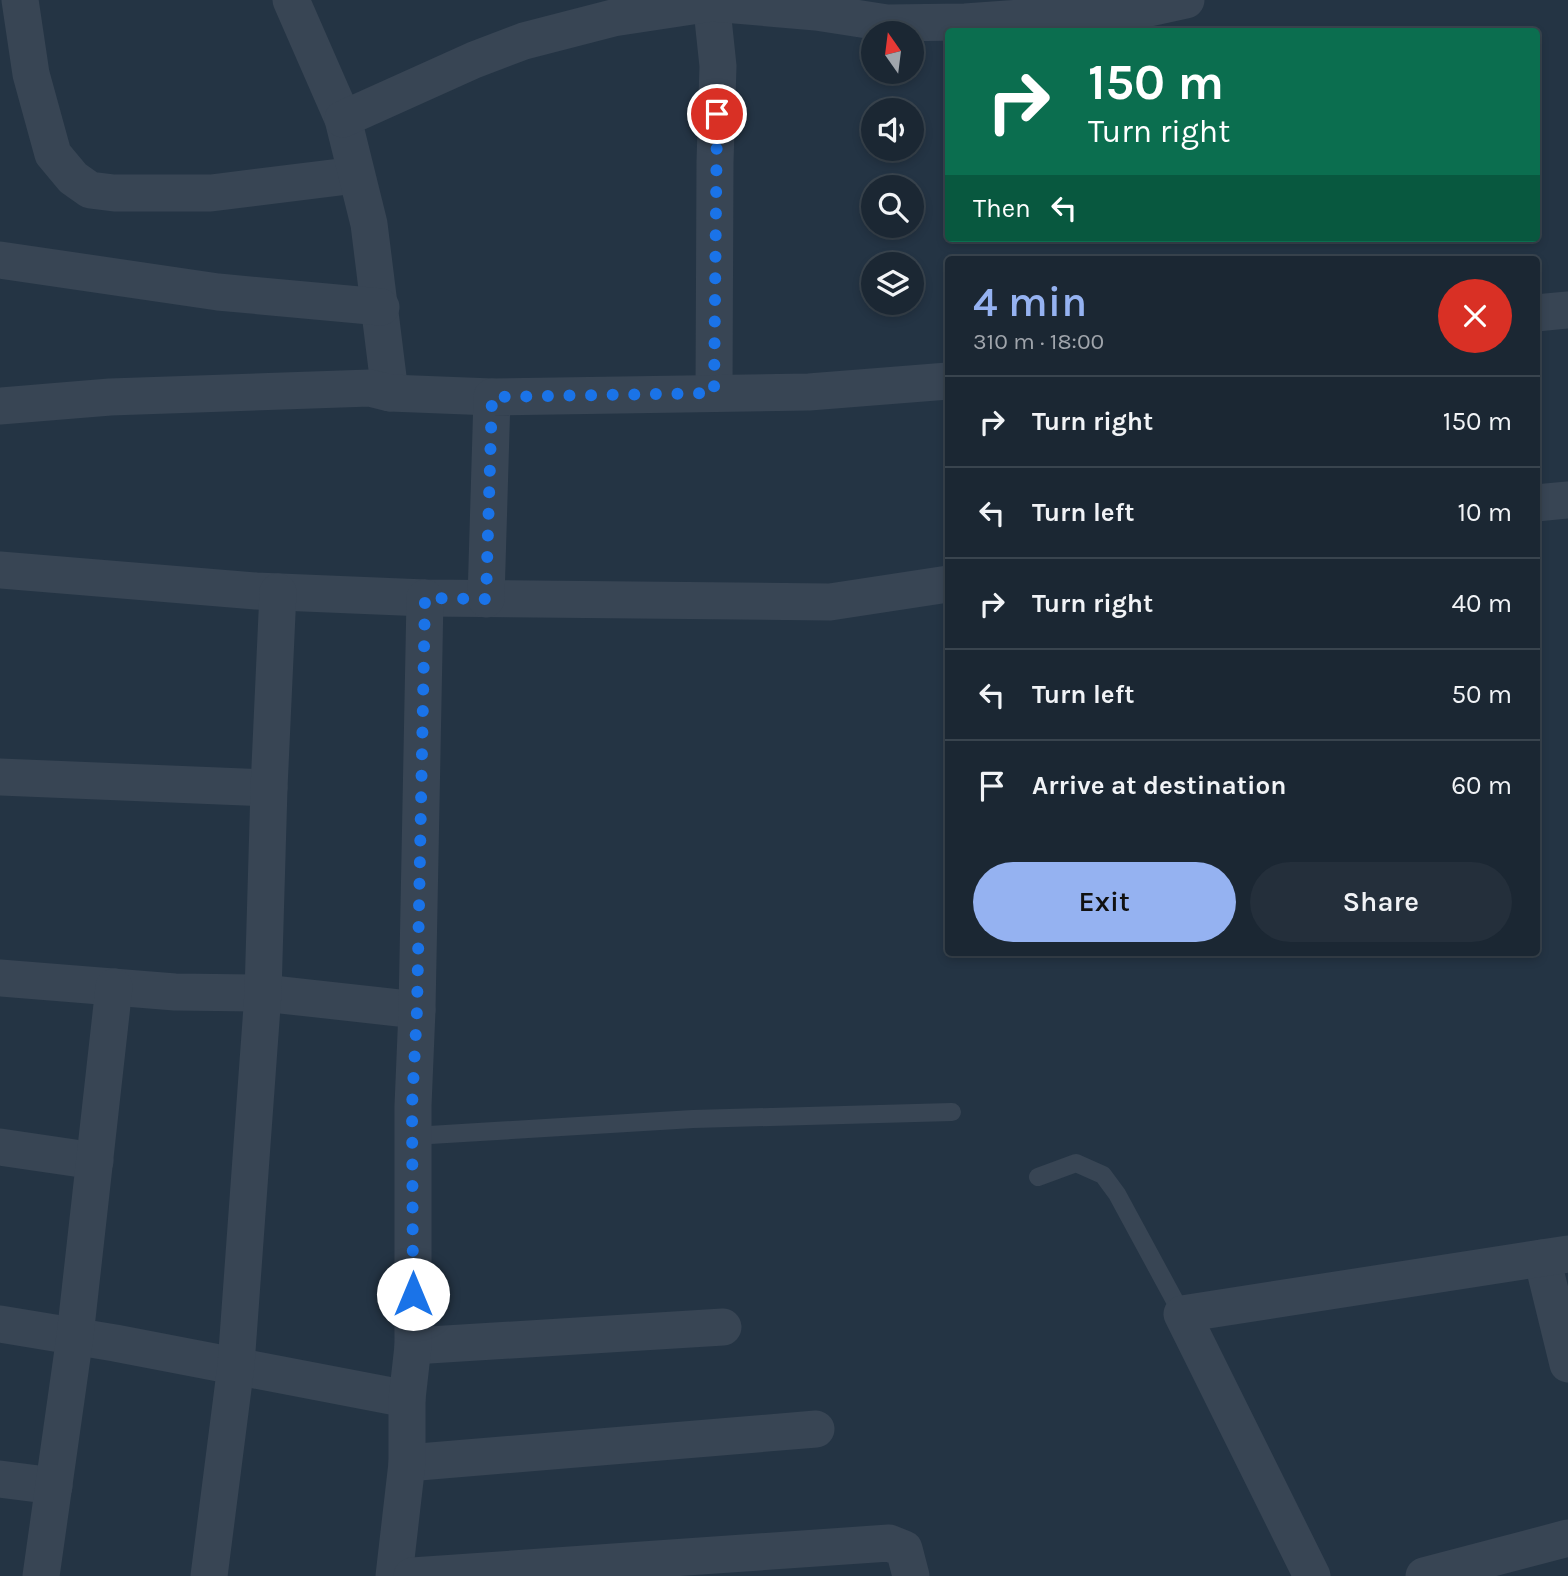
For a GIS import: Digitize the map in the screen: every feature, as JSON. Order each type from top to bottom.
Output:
[{"type":"street","points":[[20,0],[31,74],[53,154],[73,178],[90,190],[114,193],[211,192],[356,175]]},
{"type":"street","points":[[291,0],[343,119],[369,224],[390,393]]},
{"type":"street","points":[[343,119],[474,60],[524,41],[613,18],[712,2],[900,23],[965,22],[1145,9],[1186,0]]},
{"type":"street","points":[[712,2],[719,66],[715,162],[714,393]]},
{"type":"street","points":[[0,260],[218,292],[381,307]]},
{"type":"street","points":[[1540,313],[1568,310]]},
{"type":"street","points":[[0,406],[110,397],[370,388],[390,393],[492,397],[809,392],[945,381]]},
{"type":"street","points":[[486,599],[492,397]]},
{"type":"street","points":[[1540,503],[1568,500]]},
{"type":"street","points":[[0,570],[278,592],[486,599],[830,602],[945,584]]},
{"type":"street","points":[[209,1576],[236,1365],[263,993],[278,592]]},
{"type":"street","points":[[394,1576],[407,1463],[407,1399],[413,1346],[413,1136],[425,598]]},
{"type":"street","points":[[0,777],[269,788]]},
{"type":"street","points":[[0,978],[175,992],[263,993],[417,1010]]},
{"type":"street","points":[[41,1576],[75,1336],[114,987]]},
{"type":"street","points":[[0,1147],[95,1161]]},
{"type":"street","points":[[1312,1576],[1182,1314],[1555,1256],[1568,1364]]},
{"type":"street","points":[[0,1324],[236,1365],[407,1399]]},
{"type":"street","points":[[413,1346],[723,1327]]},
{"type":"street","points":[[407,1463],[816,1429]]},
{"type":"street","points":[[0,1479],[54,1486]]},
{"type":"street","points":[[1424,1576],[1568,1538]]},
{"type":"street","points":[[412,1576],[889,1543],[904,1549],[911,1576]]},
{"type":"lane","points":[[413,1136],[694,1119],[952,1112]]},
{"type":"lane","points":[[1038,1177],[1076,1163],[1103,1175],[1117,1194],[1182,1314]]},
{"type":"route","points":[[413,1294],[412,1106],[417,1010],[425,598],[486,599],[492,397],[714,393],[717,114]]}]
